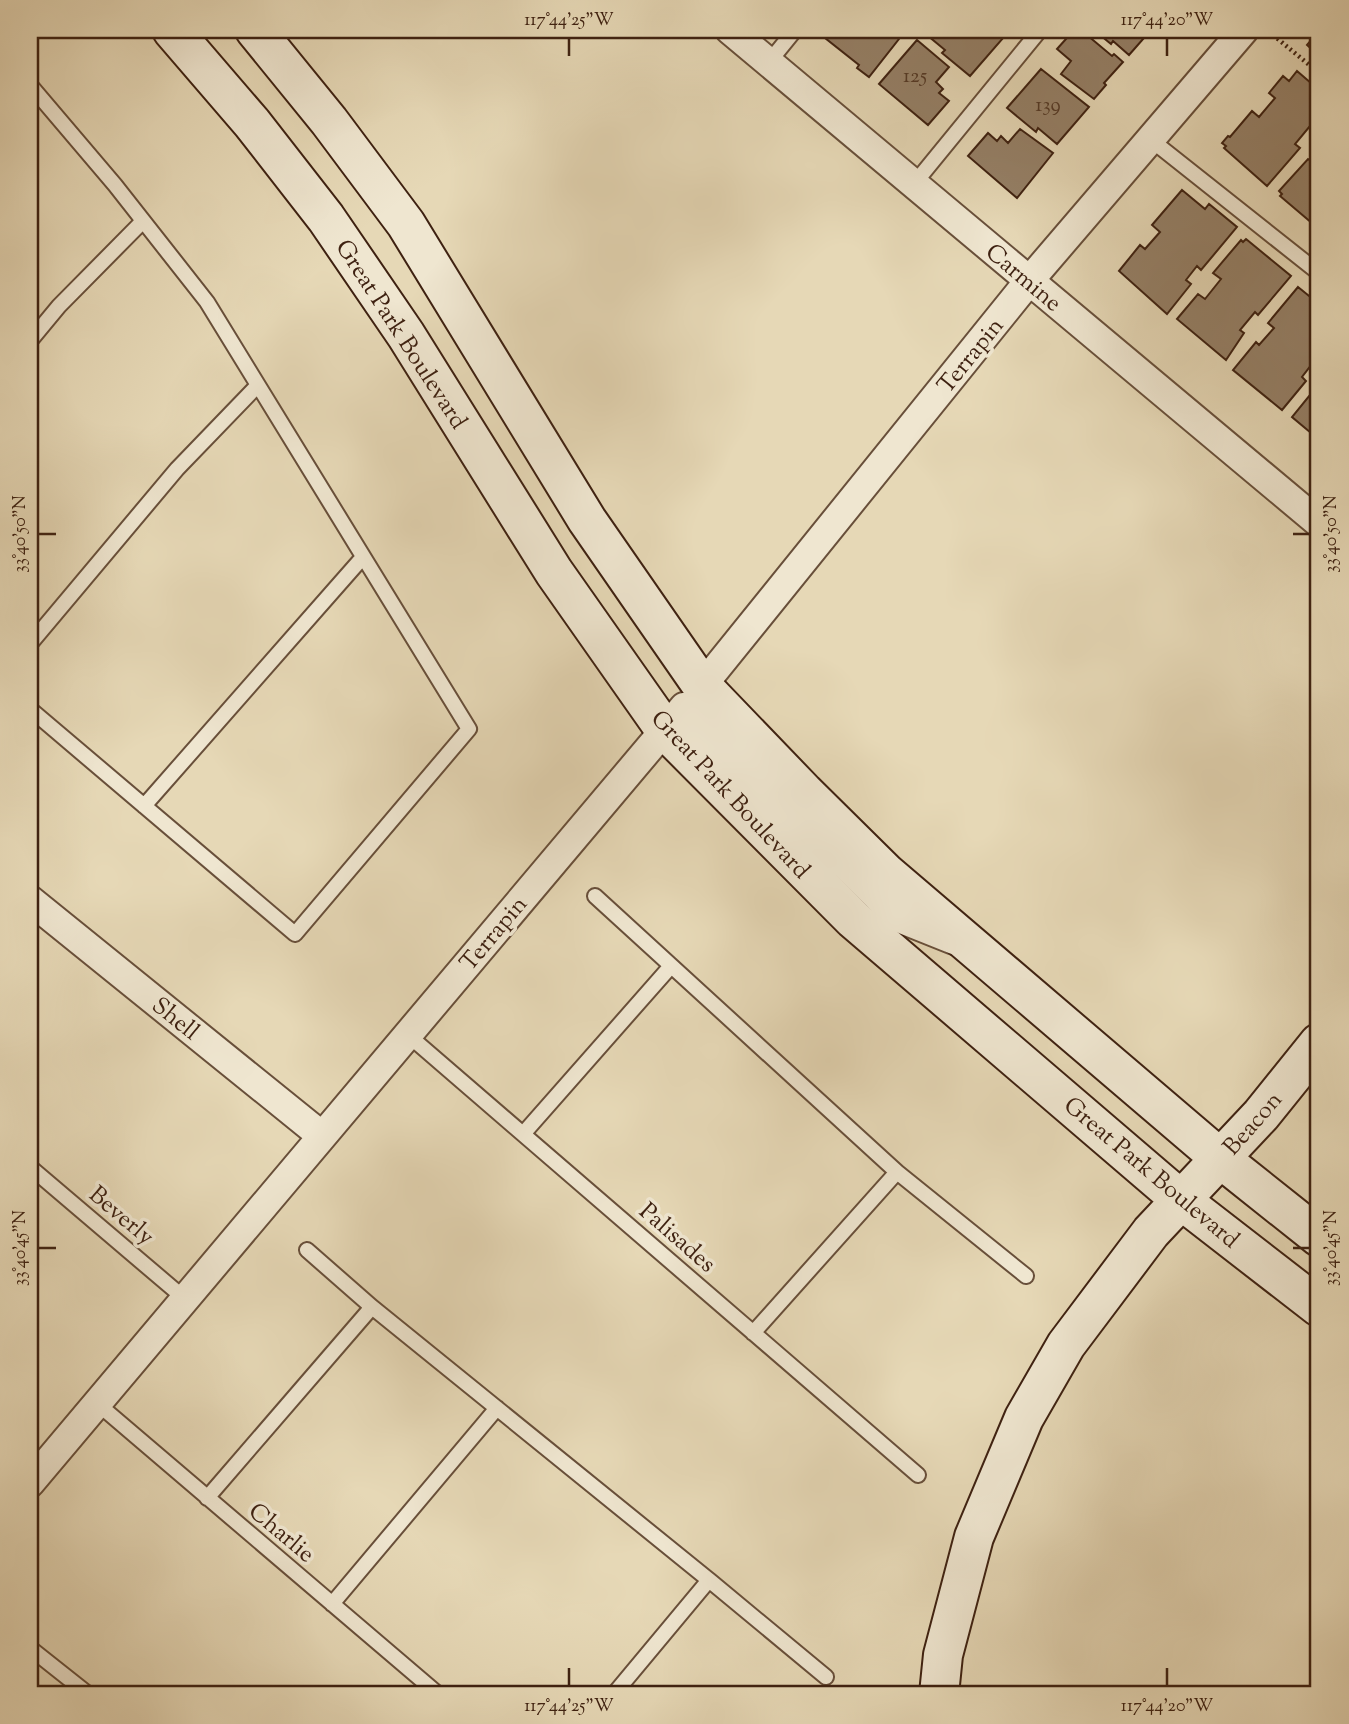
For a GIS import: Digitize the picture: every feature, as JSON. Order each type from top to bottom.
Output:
[{"type":"main road","name":"Great Park Boulevard","points":[[172,30],[252,122],[326,218],[405,335],[554,572],[665,730],[853,919],[1181,1200],[1319,1307]]},
{"type":"main road","points":[[255,30],[329,121],[406,224],[587,520],[702,686],[877,864],[1221,1159],[1319,1237]]},
{"type":"main road","name":"Beacon","points":[[939,1694],[943,1655],[974,1537],[1024,1418],[1066,1345],[1151,1232],[1221,1159],[1319,1043]]},
{"type":"street","name":"Carmine","points":[[730,30],[1319,523]]},
{"type":"street","name":"Terrapin","points":[[702,686],[1029,281],[1244,30]]},
{"type":"street","name":"Terrapin","points":[[30,1483],[684,707],[900,918],[973,948]]},
{"type":"street","name":"Shell","points":[[30,900],[322,1136]]},
{"type":"lane","points":[[769,62],[795,30]]},
{"type":"lane","points":[[914,184],[1040,30]]},
{"type":"lane","points":[[30,86],[207,302],[469,729],[295,934],[30,709]]},
{"type":"lane","points":[[1150,139],[1319,273]]},
{"type":"lane","points":[[30,341],[59,306],[143,221]]},
{"type":"lane","points":[[30,644],[177,469],[258,385]]},
{"type":"lane","points":[[144,806],[362,556]]},
{"type":"lane","points":[[595,897],[897,1172],[1026,1276]]},
{"type":"lane","points":[[523,1134],[671,966]]},
{"type":"lane","name":"Palisades","points":[[407,1034],[918,1475]]},
{"type":"lane","name":"Beverly","points":[[30,1167],[184,1298]]},
{"type":"lane","points":[[753,1332],[897,1172]]},
{"type":"lane","points":[[307,1250],[372,1307],[826,1676]]},
{"type":"lane","points":[[207,1498],[372,1307]]},
{"type":"lane","name":"Charlie","points":[[98,1404],[438,1694]]},
{"type":"lane","points":[[332,1604],[497,1408]]},
{"type":"lane","points":[[614,1694],[709,1580]]},
{"type":"lane","points":[[30,1647],[79,1692]]},
{"type":"path","points":[[1267,30],[1319,74]]},
{"type":"building","points":[[823,30],[906,30],[869,77],[857,68],[859,65],[820,34]]},
{"type":"building","points":[[931,30],[995,30],[1004,37],[970,76],[942,53],[945,50],[927,35]]},
{"type":"building","points":[[1074,30],[1081,30],[1123,62],[1094,99],[1061,74],[1071,61],[1057,49]]},
{"type":"building","points":[[1094,30],[1151,30],[1129,55]]},
{"type":"building","points":[[1319,31],[1319,56],[1307,45]]},
{"type":"building","points":[[917,40],[949,67],[936,82],[943,89],[939,93],[949,101],[928,125],[879,84]]},
{"type":"building","points":[[1041,69],[1089,107],[1057,144],[1038,128],[1036,132],[1007,108]]},
{"type":"building","points":[[1297,71],[1319,90],[1319,127],[1316,131],[1310,126],[1295,144],[1300,148],[1267,186],[1224,148],[1226,146],[1222,143],[1252,111],[1259,117],[1275,98],[1269,93],[1283,76],[1289,81]]},
{"type":"building","points":[[1020,129],[1053,153],[1017,198],[968,156],[988,133],[997,141],[1001,136],[1008,143]]},
{"type":"building","points":[[1308,159],[1316,165],[1319,160],[1319,229],[1280,196],[1282,194],[1279,191]]},
{"type":"building","points":[[1182,190],[1205,209],[1209,204],[1237,227],[1201,270],[1197,266],[1186,280],[1191,284],[1167,314],[1119,271],[1140,245],[1145,249],[1160,232],[1152,225]]},
{"type":"building","points":[[1246,239],[1291,276],[1258,315],[1255,312],[1240,330],[1244,333],[1226,360],[1177,319],[1198,294],[1205,299],[1221,279],[1213,273],[1241,240],[1243,242]]},
{"type":"building","points":[[1298,287],[1319,304],[1319,364],[1317,368],[1312,364],[1302,377],[1306,381],[1282,410],[1233,370],[1256,342],[1259,345],[1274,328],[1268,323]]},
{"type":"building","points":[[1314,390],[1319,395],[1317,438],[1292,417]]}]
